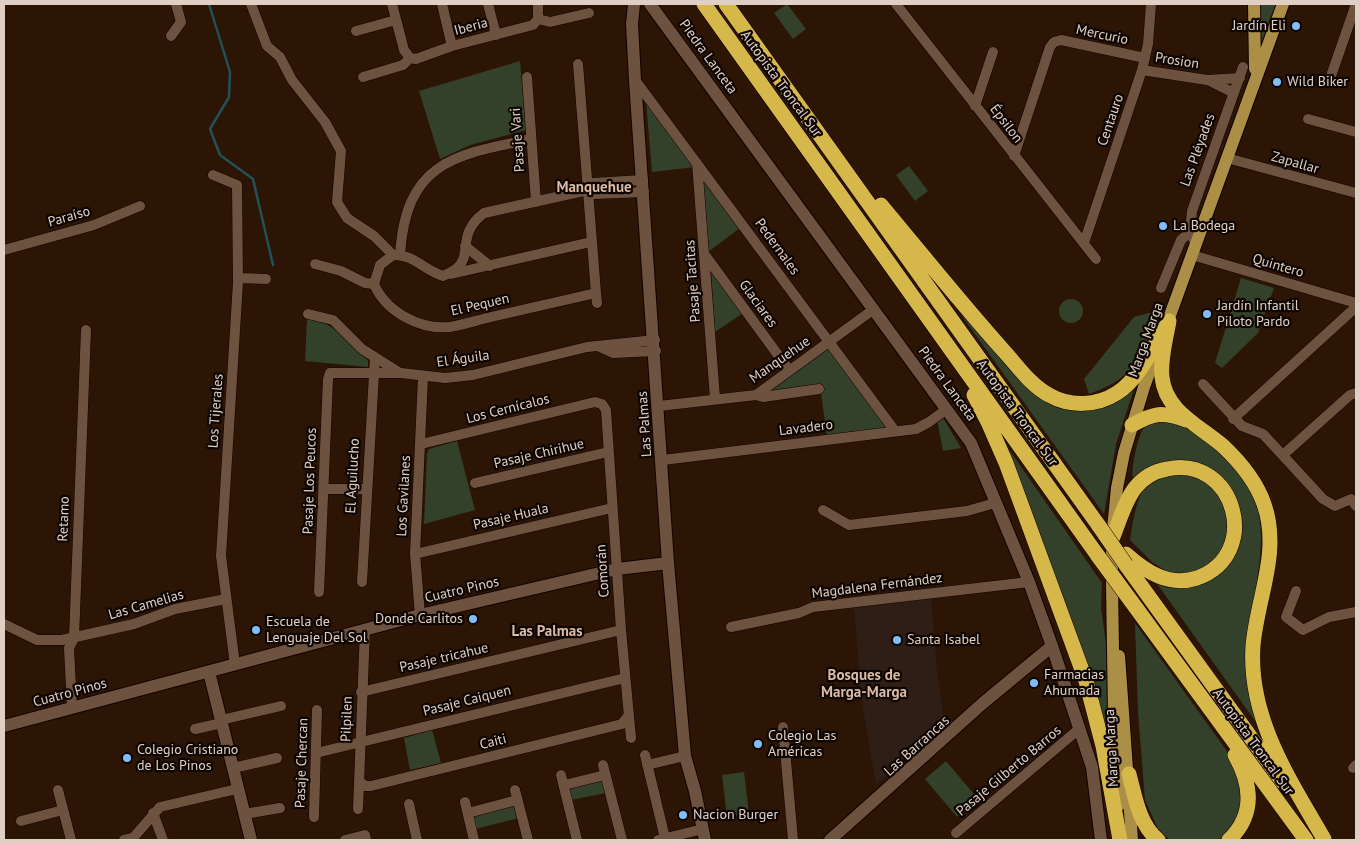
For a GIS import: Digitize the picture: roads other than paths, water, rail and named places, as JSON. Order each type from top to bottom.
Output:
[{"type":"highway","name":"Autopista Troncal Sur","points":[[704,4],[1098,556],[1214,717],[1306,840]]},
{"type":"highway","name":"Autopista Troncal Sur","points":[[726,4],[1098,526],[1126,559],[1324,840]]},
{"type":"highway","points":[[806,115],[982,326],[1036,386],[1050,396],[1066,402],[1083,404],[1101,400],[1117,393],[1136,374],[1169,321]]},
{"type":"highway","points":[[1169,321],[1162,378],[1172,404],[1222,446],[1243,467],[1255,484],[1264,504],[1270,525],[1271,548],[1253,646],[1255,687],[1260,711],[1270,740],[1324,840]]},
{"type":"highway","points":[[941,335],[995,438],[1086,680],[1103,746],[1121,840]]},
{"type":"highway","points":[[1132,425],[1149,415],[1168,413],[1192,422]]},
{"type":"highway","points":[[1112,540],[1134,488],[1147,477],[1162,470],[1179,467],[1204,473],[1218,483],[1228,497],[1235,522],[1233,539],[1227,555],[1208,573],[1183,581],[1166,579],[1150,573],[1126,559]]},
{"type":"highway","points":[[1214,717],[1238,760],[1249,790],[1249,806],[1244,821],[1229,840]]},
{"type":"highway","points":[[1128,774],[1139,813],[1150,832],[1158,840]]},
{"type":"main road","name":"Marga Marga","points":[[1121,840],[1114,714],[1112,540],[1117,488],[1132,425],[1169,321],[1193,244],[1284,4]]},
{"type":"main road","name":"Marga Marga","points":[[1254,5],[1256,77]]},
{"type":"main road","name":"Marga Marga","points":[[1114,624],[1122,673],[1132,840]]},
{"type":"street","points":[[171,36],[181,22],[176,4]]},
{"type":"street","points":[[251,4],[267,46],[280,57],[292,80],[325,122],[341,151],[337,202],[347,218],[374,236],[397,255],[411,257],[432,272],[443,276],[591,242],[578,64]]},
{"type":"street","points":[[392,4],[404,50],[410,58]]},
{"type":"street","points":[[442,4],[452,46]]},
{"type":"street","points":[[488,4],[496,34]]},
{"type":"street","points":[[538,4],[538,19],[550,22],[589,13]]},
{"type":"street","name":"Las Palmas","points":[[634,4],[632,24],[635,80],[663,460],[668,563],[685,756],[695,791],[704,835]]},
{"type":"street","name":"Piedra Lanceta","points":[[650,4],[971,443],[1029,582],[1092,766],[1101,840]]},
{"type":"street","name":"Épsilon","points":[[896,4],[1096,259]]},
{"type":"street","name":"Centauro","points":[[1084,243],[1142,70],[1151,4]]},
{"type":"street","points":[[1331,76],[1356,4]]},
{"type":"street","name":"Iberia","points":[[363,77],[403,65],[410,58],[416,59],[452,46],[532,25],[538,19]]},
{"type":"street","points":[[356,31],[396,20]]},
{"type":"street","name":"Mercurio","points":[[1014,156],[1050,47],[1054,42],[1061,40],[1145,58]]},
{"type":"street","points":[[975,106],[993,52]]},
{"type":"street","name":"Las Pléyades","points":[[1193,244],[1192,211],[1243,67]]},
{"type":"street","name":"Prosion","points":[[1142,70],[1207,80],[1240,78]]},
{"type":"street","name":"Pasaje Vari","points":[[527,77],[536,202]]},
{"type":"street","name":"Pedernales","points":[[635,80],[697,161],[895,431]]},
{"type":"street","name":"Prosion","points":[[1207,80],[1234,93]]},
{"type":"street","points":[[1308,118],[1356,132]]},
{"type":"street","points":[[315,264],[341,271],[365,283],[374,284],[380,265],[397,255],[405,217],[419,187],[436,170],[453,158],[480,149],[531,139]]},
{"type":"street","name":"Zapallar","points":[[1226,158],[1356,193]]},
{"type":"street","name":"Pasaje Tacitas","points":[[697,161],[715,398]]},
{"type":"street","name":"Los Tijerales","points":[[213,175],[237,185],[238,278],[221,556],[235,665]]},
{"type":"street","points":[[443,276],[457,268],[463,258],[466,234],[472,221],[484,213],[588,190],[594,194],[644,186]]},
{"type":"street","name":"Paraíso","points":[[4,250],[94,225],[140,206]]},
{"type":"street","name":"Marga Marga","points":[[1160,288],[1181,240],[1193,244]]},
{"type":"street","name":"El Pequen","points":[[374,284],[378,294],[392,308],[406,317],[421,324],[449,327],[596,298],[591,242]]},
{"type":"street","name":"Quintero","points":[[1193,244],[1356,303]]},
{"type":"street","points":[[465,246],[490,266]]},
{"type":"street","name":"Glaciares","points":[[704,254],[789,370]]},
{"type":"street","points":[[238,278],[266,279]]},
{"type":"street","points":[[1233,419],[1356,307]]},
{"type":"street","name":"Manquehue","points":[[659,406],[715,398],[756,395],[874,309]]},
{"type":"street","points":[[308,314],[333,320],[362,349],[401,374]]},
{"type":"street","name":"Retamo","points":[[72,708],[69,648],[74,638],[86,330]]},
{"type":"street","name":"El Águila","points":[[330,372],[401,374],[445,378],[473,375],[598,346],[612,353],[655,346]]},
{"type":"street","name":"El Aguilucho","points":[[362,582],[372,373],[375,357]]},
{"type":"street","name":"Pasaje Los Peucos","points":[[319,592],[328,379],[330,372]]},
{"type":"street","name":"Los Gavilanes","points":[[420,616],[415,554],[421,444],[422,377]]},
{"type":"street","points":[[1203,384],[1233,419],[1242,426],[1263,434],[1323,499],[1335,506],[1351,499],[1356,506]]},
{"type":"street","points":[[756,395],[763,397],[819,389]]},
{"type":"street","points":[[1283,455],[1350,395],[1356,393]]},
{"type":"street","name":"Los Cernícalos","points":[[421,444],[595,402],[602,404]]},
{"type":"street","name":"Comorán","points":[[602,404],[606,410],[616,569],[628,716],[632,738]]},
{"type":"street","name":"Lavadero","points":[[663,460],[916,429],[947,409]]},
{"type":"street","name":"Pasaje Chirihue","points":[[475,483],[608,452]]},
{"type":"street","points":[[324,489],[367,489]]},
{"type":"street","points":[[823,510],[849,525],[967,511],[995,504]]},
{"type":"street","name":"Pasaje Huala","points":[[415,554],[612,508]]},
{"type":"street","name":"Cuatro Pinos","points":[[4,726],[365,629],[616,569],[668,563]]},
{"type":"street","name":"Magdalena Fernández","points":[[731,627],[799,612],[813,607],[1029,582]]},
{"type":"street","points":[[1296,591],[1286,616],[1303,630],[1329,617],[1356,612]]},
{"type":"street","name":"Las Camelias","points":[[4,624],[37,640],[74,638],[134,624],[175,609],[226,599]]},
{"type":"street","name":"Pilpilen","points":[[358,809],[361,692],[365,629]]},
{"type":"street","name":"Pasaje tricahue","points":[[361,692],[621,630]]},
{"type":"street","name":"Las Barrancas","points":[[830,840],[1052,646]]},
{"type":"street","points":[[209,672],[251,840]]},
{"type":"street","name":"Pasaje Caiquen","points":[[316,753],[625,678]]},
{"type":"street","points":[[195,729],[281,706]]},
{"type":"street","name":"Pasaje Chercan","points":[[314,817],[317,710]]},
{"type":"street","name":"Caiti","points":[[360,782],[365,786],[371,786],[622,724],[628,716]]},
{"type":"street","points":[[783,727],[793,840]]},
{"type":"street","name":"Pasaje Gilberto Barros","points":[[956,833],[1079,729]]},
{"type":"street","points":[[685,756],[646,760],[662,839],[704,835]]},
{"type":"street","points":[[233,768],[277,758]]},
{"type":"street","points":[[577,840],[563,780],[604,770],[622,840]]},
{"type":"street","points":[[124,840],[133,838],[160,807],[237,788]]},
{"type":"street","points":[[58,790],[71,840]]},
{"type":"street","points":[[515,790],[528,840]]},
{"type":"street","points":[[468,814],[518,800]]},
{"type":"street","points":[[465,802],[474,840]]},
{"type":"street","points":[[409,804],[417,840]]},
{"type":"street","points":[[244,814],[280,808]]},
{"type":"street","points":[[21,821],[63,810]]},
{"type":"street","points":[[154,813],[163,840]]},
{"type":"street","points":[[345,840],[365,836],[366,840]]},
{"type":"waterway","points":[[209,4],[230,72],[229,97],[210,129],[220,155],[253,179],[273,265]]},
{"type":"place","name":"Jardín Eli","points":[[1296,26]]},
{"type":"place","name":"Wild Biker","points":[[1277,82]]},
{"type":"place","name":"La Bodega","points":[[1163,226]]},
{"type":"place","name":"Jardín Infantil Piloto Pardo","points":[[1207,314]]},
{"type":"place","name":"Donde Carlitos","points":[[473,619]]},
{"type":"place","name":"Escuela de Lenguaje Del Sol","points":[[256,630]]},
{"type":"place","name":"Santa Isabel","points":[[897,640]]},
{"type":"place","name":"Farmacias Ahumada","points":[[1034,683]]},
{"type":"place","name":"Colegio Las Américas","points":[[758,744]]},
{"type":"place","name":"Colegio Cristiano de Los Pinos","points":[[127,758]]},
{"type":"place","name":"Nacion Burger","points":[[683,815]]},
{"type":"district","name":"Manquehue","points":[[594,188]]},
{"type":"district","name":"Las Palmas","points":[[547,632]]},
{"type":"district","name":"Bosques de Marga-Marga","points":[[864,684]]}]
